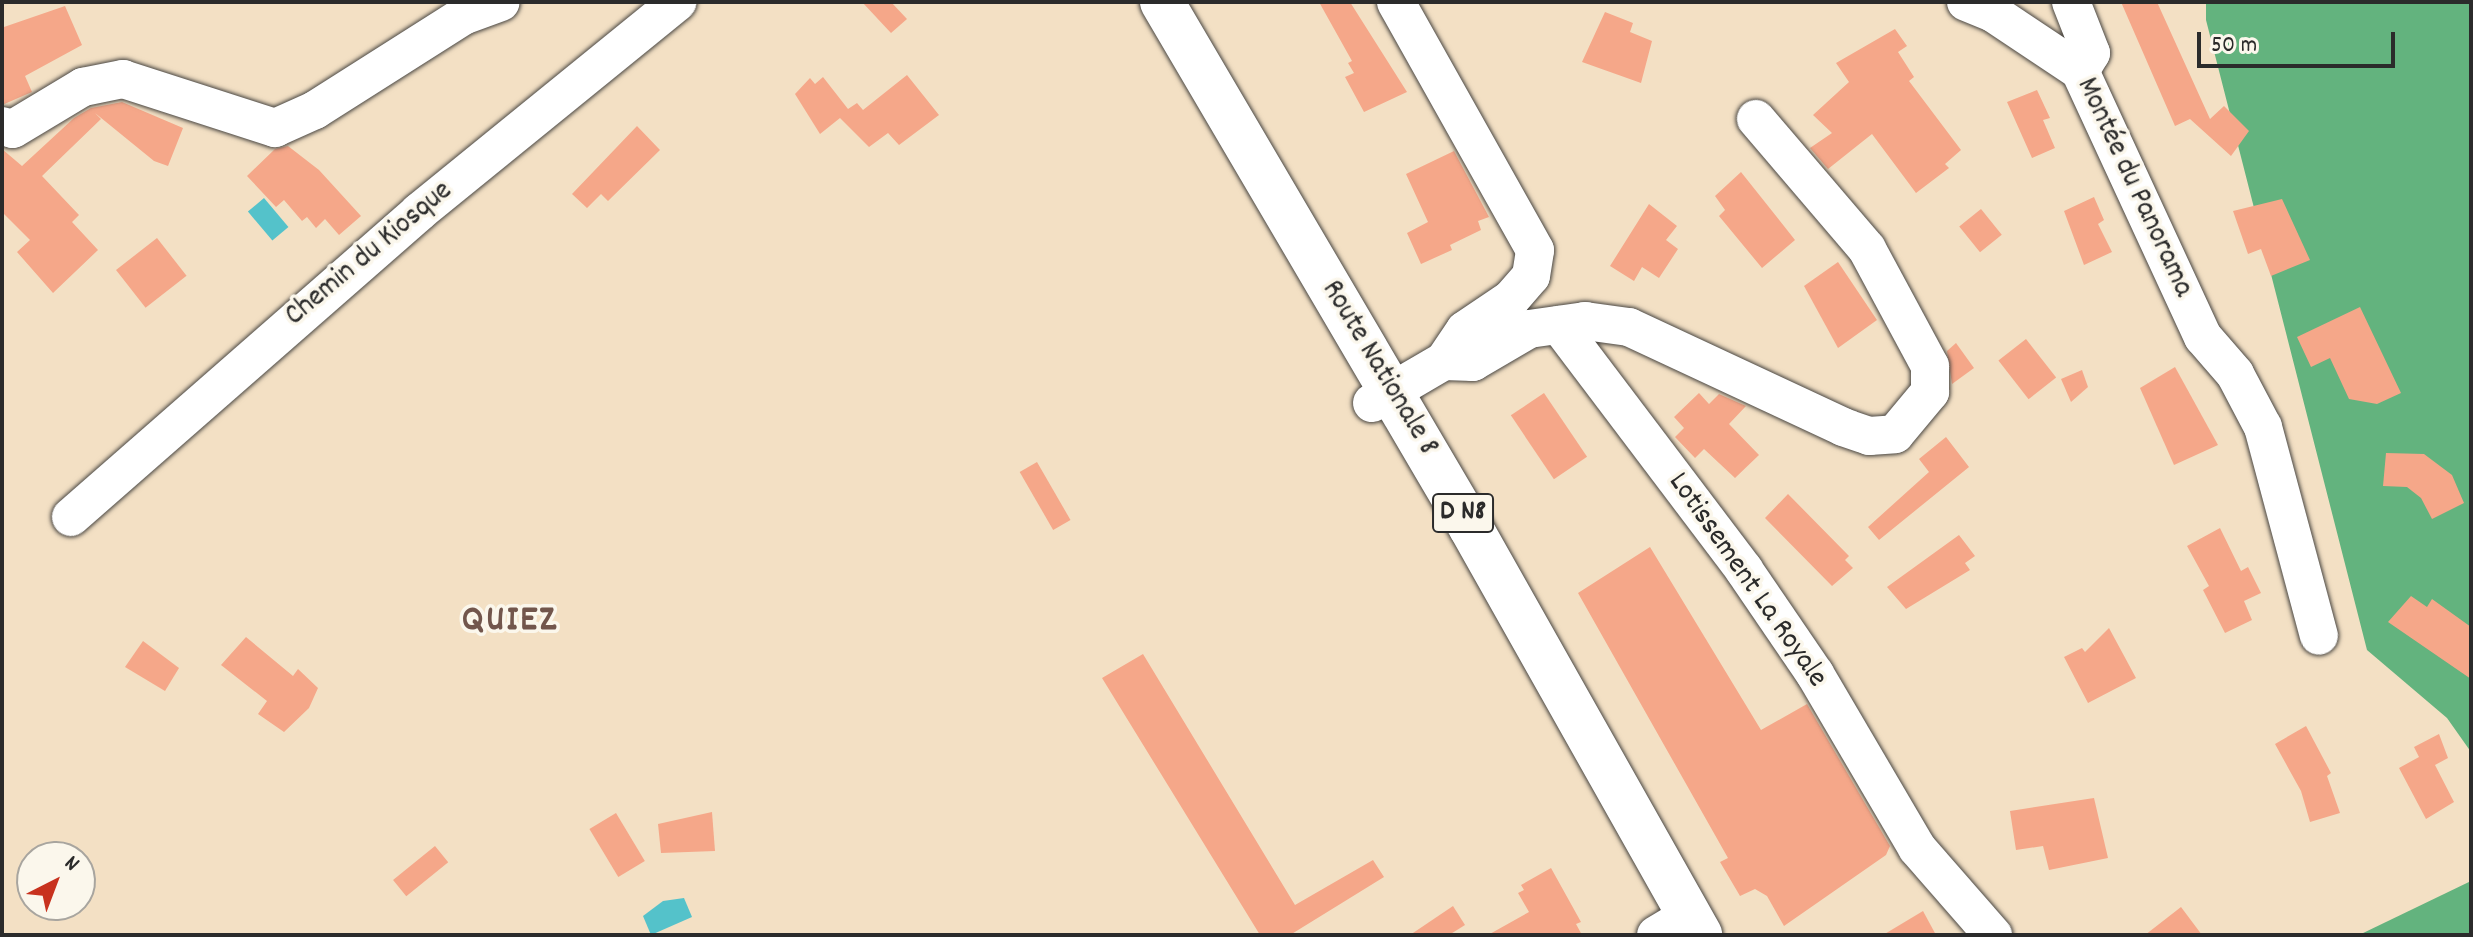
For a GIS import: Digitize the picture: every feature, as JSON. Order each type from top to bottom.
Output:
[{"type":"main road","name":"Route Nationale 8","points":[[1162,2],[1677,930]]},
{"type":"street","points":[[2,126],[13,129],[83,87],[123,79],[275,128],[315,110],[463,16],[501,2]]},
{"type":"street","name":"Chemin du Kiosque","points":[[71,517],[419,212],[677,2]]},
{"type":"street","points":[[1382,397],[1444,361],[1465,330],[1511,299],[1531,276],[1535,250],[1396,2]]},
{"type":"street","name":"Montée du Panorama","points":[[1966,2],[1993,13],[2080,71],[2203,337],[2235,374],[2263,427],[2319,636]]},
{"type":"street","points":[[2071,2],[2091,53],[2080,71]]},
{"type":"street","points":[[1444,361],[1473,362],[1529,329],[1585,321],[1629,327],[1869,436],[1895,434],[1915,417],[1930,392],[1930,366],[1867,249],[1756,119]]},
{"type":"street","name":"Lotissement La Royale","points":[[1559,325],[1753,583],[1815,674],[1917,848],[1993,935]]},
{"type":"green space","points":[[2206,2],[2471,2],[2471,752],[2447,718],[2367,650],[2206,20]]},
{"type":"green space","points":[[2471,881],[2471,935],[2359,935]]},
{"type":"water","points":[[264,198],[288,227],[272,241],[248,211]]},
{"type":"water","points":[[684,898],[692,917],[651,935],[643,916],[663,901]]},
{"type":"building","points":[[862,2],[891,2],[907,19],[891,33]]},
{"type":"building","points":[[1319,2],[1350,2],[1407,92],[1364,112],[1345,77],[1354,73],[1348,63],[1352,61]]},
{"type":"building","points":[[2121,2],[2157,2],[2210,119],[2224,106],[2249,131],[2231,156],[2190,119],[2175,126]]},
{"type":"building","points":[[65,6],[82,45],[25,76],[32,92],[2,105],[2,22],[4,27]]},
{"type":"building","points":[[1605,12],[1633,23],[1630,32],[1652,41],[1641,83],[1582,62]]},
{"type":"building","points":[[1895,29],[1907,46],[1898,52],[1914,77],[1909,81],[1961,150],[1945,164],[1949,168],[1916,193],[1872,134],[1828,169],[1810,148],[1832,133],[1813,115],[1849,82],[1836,63]]},
{"type":"building","points":[[907,75],[939,115],[899,145],[888,133],[869,147],[840,118],[820,134],[795,94],[810,78],[815,84],[823,77],[848,109],[857,103],[863,110]]},
{"type":"building","points":[[2037,90],[2050,118],[2043,120],[2055,148],[2032,158],[2007,102]]},
{"type":"building","points":[[122,102],[183,128],[168,166],[154,161],[95,113],[101,119],[42,176],[79,215],[72,222],[98,250],[53,293],[17,252],[30,240],[2,212],[2,149],[22,166],[74,118],[91,108]]},
{"type":"building","points":[[637,126],[660,150],[608,201],[601,194],[587,208],[572,194]]},
{"type":"building","points":[[288,146],[319,170],[361,216],[339,235],[325,219],[316,228],[307,217],[302,221],[284,200],[276,207],[247,176],[275,149]]},
{"type":"building","points":[[1454,151],[1489,217],[1478,221],[1481,230],[1450,245],[1452,250],[1421,264],[1407,233],[1428,222],[1406,174]]},
{"type":"building","points":[[1741,172],[1795,240],[1762,268],[1719,216],[1725,210],[1715,196]]},
{"type":"building","points":[[2094,197],[2104,220],[2098,224],[2112,252],[2084,265],[2064,211]]},
{"type":"building","points":[[2282,199],[2310,260],[2271,276],[2261,249],[2248,254],[2233,211]]},
{"type":"building","points":[[1649,204],[1677,226],[1666,240],[1678,249],[1659,278],[1642,267],[1634,281],[1610,266]]},
{"type":"building","points":[[1981,209],[2002,235],[1980,252],[1959,227]]},
{"type":"building","points":[[157,238],[187,276],[146,308],[116,270]]},
{"type":"building","points":[[1838,262],[1877,320],[1838,348],[1804,286]]},
{"type":"building","points":[[2360,307],[2401,393],[2377,404],[2349,399],[2330,358],[2311,367],[2297,337]]},
{"type":"building","points":[[2026,339],[2056,378],[2029,399],[1998,361]]},
{"type":"building","points":[[1956,343],[1974,368],[1952,384],[1947,351]]},
{"type":"building","points":[[2175,367],[2218,445],[2174,465],[2140,388]]},
{"type":"building","points":[[2082,370],[2088,387],[2071,402],[2061,379]]},
{"type":"building","points":[[1544,393],[1587,457],[1554,479],[1511,415]]},
{"type":"building","points":[[1699,393],[1709,404],[1719,394],[1746,406],[1729,424],[1759,455],[1735,478],[1704,449],[1695,458],[1675,437],[1684,428],[1674,417]]},
{"type":"building","points":[[1946,437],[1969,467],[1879,540],[1868,527],[1929,472],[1919,459]]},
{"type":"building","points":[[2386,453],[2424,454],[2452,475],[2464,503],[2432,519],[2421,498],[2407,487],[2383,486]]},
{"type":"building","points":[[1037,462],[1070,520],[1053,530],[1020,472]]},
{"type":"building","points":[[1788,494],[1849,556],[1845,560],[1853,568],[1832,586],[1765,518]]},
{"type":"building","points":[[2220,528],[2241,571],[2248,567],[2261,593],[2244,601],[2252,620],[2225,633],[2203,590],[2209,586],[2187,546]]},
{"type":"building","points":[[1959,535],[1975,556],[1965,563],[1970,570],[1906,609],[1887,587]]},
{"type":"building","points":[[1650,547],[1761,730],[1807,704],[1890,846],[1886,855],[1784,926],[1767,896],[1755,889],[1740,896],[1720,862],[1728,858],[1578,593]]},
{"type":"building","points":[[2411,596],[2427,607],[2432,599],[2471,627],[2471,679],[2388,622]]},
{"type":"building","points":[[2109,628],[2136,678],[2088,703],[2064,657],[2082,648],[2085,652]]},
{"type":"building","points":[[246,637],[293,676],[298,669],[318,688],[309,708],[284,732],[258,714],[267,701],[221,665]]},
{"type":"building","points":[[143,641],[179,668],[165,691],[125,667]]},
{"type":"building","points":[[1143,654],[1295,905],[1373,860],[1384,877],[1290,935],[1260,935],[1102,678]]},
{"type":"building","points":[[2306,726],[2331,773],[2327,776],[2340,813],[2310,822],[2301,791],[2275,744]]},
{"type":"building","points":[[2439,734],[2448,758],[2435,765],[2454,802],[2426,819],[2399,768],[2419,757],[2414,747]]},
{"type":"building","points":[[2094,798],[2108,858],[2049,870],[2043,846],[2016,850],[2010,811]]},
{"type":"building","points":[[712,812],[715,851],[661,853],[658,824]]},
{"type":"building","points":[[616,813],[645,861],[618,877],[589,829]]},
{"type":"building","points":[[435,846],[448,862],[406,896],[393,880]]},
{"type":"building","points":[[1551,868],[1581,922],[1576,924],[1582,935],[1488,935],[1529,912],[1518,893],[1524,890],[1521,885]]},
{"type":"building","points":[[1453,906],[1465,925],[1449,935],[1410,935]]},
{"type":"building","points":[[2181,907],[2202,935],[2145,935]]},
{"type":"building","points":[[1923,911],[1936,935],[1883,935]]},
{"type":"district","name":"QUIEZ","points":[[510,622]]}]
